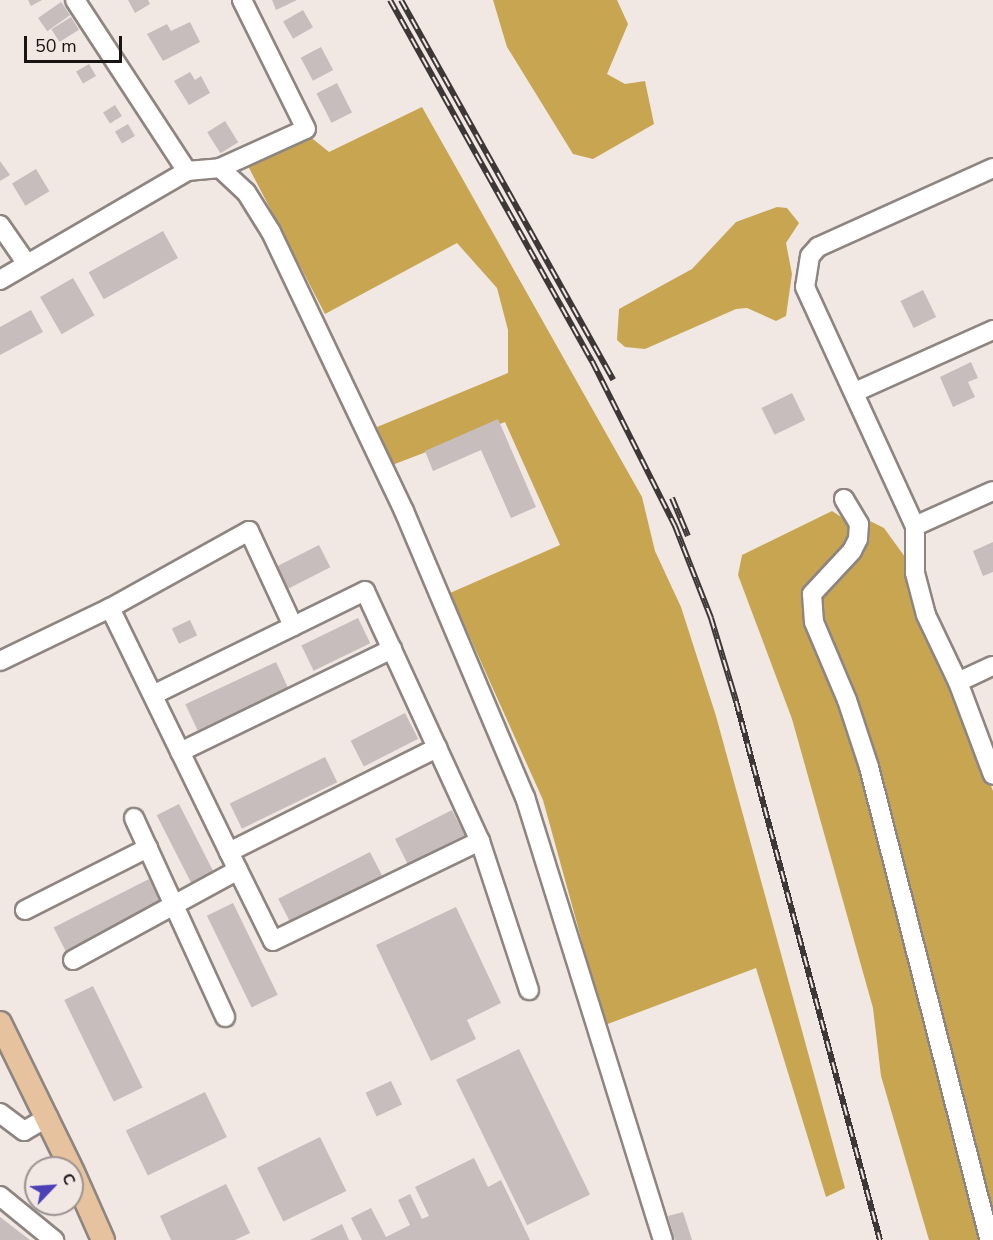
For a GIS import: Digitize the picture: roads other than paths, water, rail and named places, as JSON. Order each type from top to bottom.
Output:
[{"type":"main road","points":[[0,1023],[65,1156]]},
{"type":"main road","points":[[84,1198],[103,1240]]},
{"type":"street","points":[[75,0],[187,171]]},
{"type":"street","points":[[0,280],[187,171],[219,168],[306,129],[242,0]]},
{"type":"street","points":[[219,168],[246,192],[276,243],[404,511],[525,797],[663,1240]]},
{"type":"street","points":[[993,168],[818,247],[808,263],[805,287],[915,526],[915,573],[926,615],[958,682],[993,775]]},
{"type":"street","points":[[0,225],[27,264]]},
{"type":"street","points":[[855,392],[993,330]]},
{"type":"street","points":[[915,526],[993,491]]},
{"type":"street","points":[[844,499],[859,524],[858,539],[852,551],[812,594],[814,622],[847,700],[869,767],[990,1240]]},
{"type":"street","points":[[0,661],[110,608],[249,531],[293,627]]},
{"type":"street","points":[[153,695],[365,591],[480,841],[529,990]]},
{"type":"street","points":[[110,608],[273,941],[480,841]]},
{"type":"street","points":[[180,752],[392,649]]},
{"type":"street","points":[[958,682],[993,666]]},
{"type":"street","points":[[229,852],[437,748]]},
{"type":"street","points":[[134,818],[225,1017]]},
{"type":"street","points":[[25,910],[148,848]]},
{"type":"street","points":[[73,960],[238,870]]},
{"type":"street","points":[[0,1113],[24,1131],[48,1118]]},
{"type":"street","points":[[0,1196],[54,1240]]},
{"type":"railway","points":[[390,0],[592,361],[675,526],[711,618],[736,701],[880,1240]]},
{"type":"railway","points":[[401,0],[613,380]]},
{"type":"railway","points":[[672,498],[688,536]]}]
